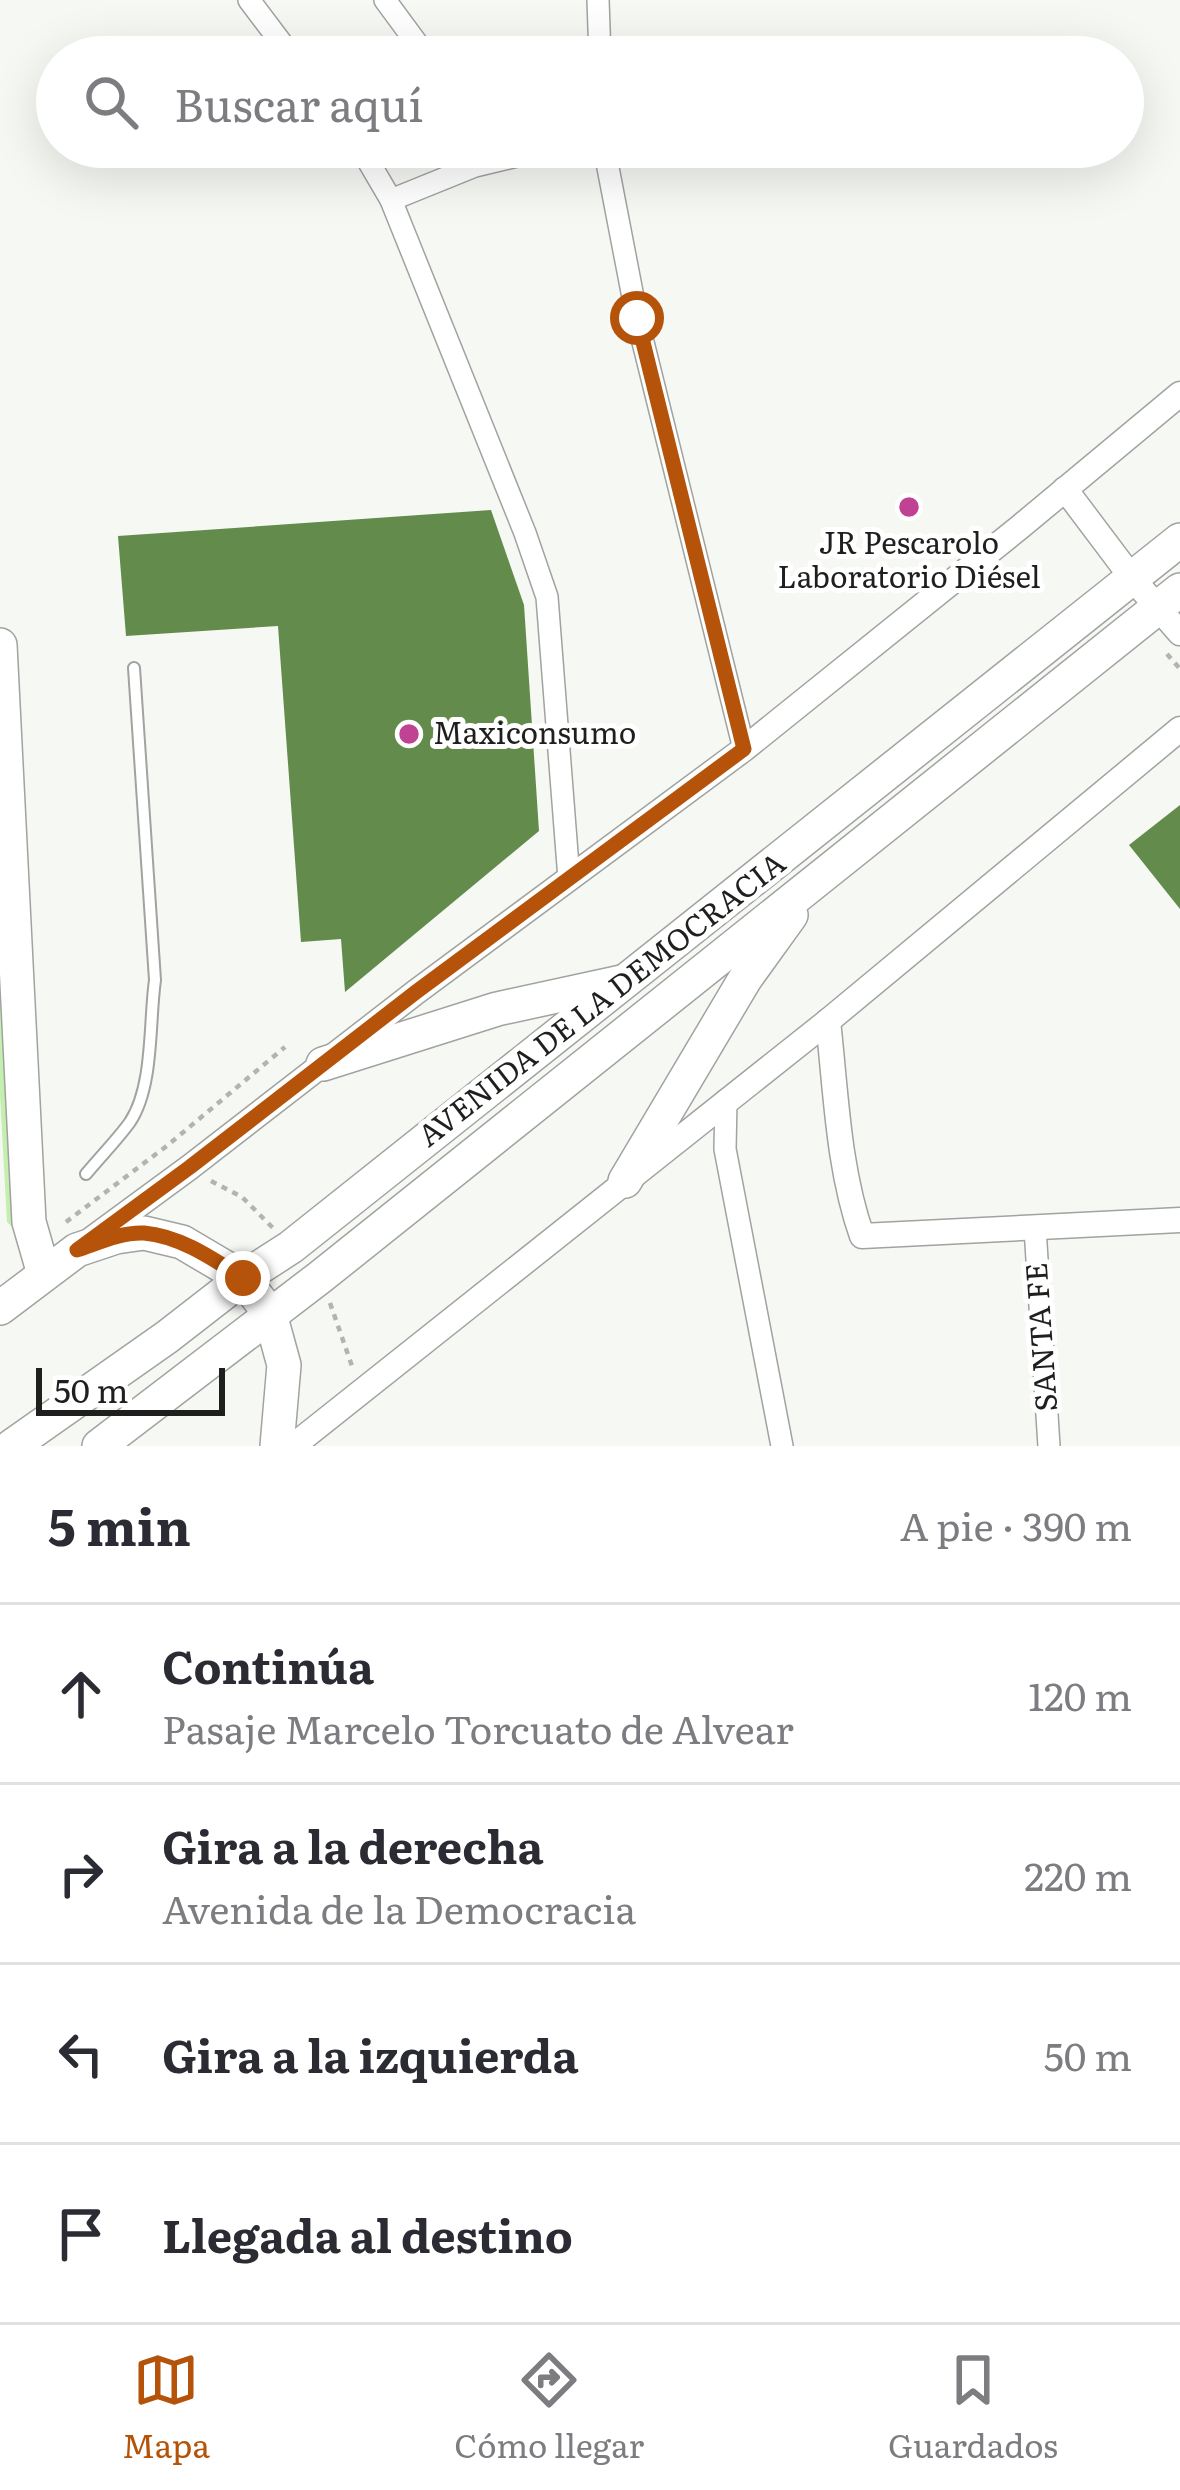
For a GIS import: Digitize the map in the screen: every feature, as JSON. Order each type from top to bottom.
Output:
[{"type":"main road","name":"AVENIDA DE LA DEMOCRACIA","points":[[12,1446],[291,1246],[1180,540]]},
{"type":"main road","name":"AVENIDA DE LA DEMOCRACIA","points":[[98,1446],[831,868],[1173,610]]},
{"type":"main road","points":[[0,645],[29,1222],[44,1274]]},
{"type":"main road","points":[[625,1181],[745,980],[779,929],[831,868]]},
{"type":"main road","points":[[323,1064],[497,1010],[629,980]]},
{"type":"main road","points":[[0,1308],[44,1274],[64,1241],[144,1233],[182,1242],[243,1278],[270,1314],[284,1365],[277,1446]]},
{"type":"street","points":[[249,0],[276,36]]},
{"type":"street","points":[[385,0],[412,36]]},
{"type":"street","points":[[598,0],[599,36]]},
{"type":"street","points":[[373,168],[392,200],[547,597],[569,879]]},
{"type":"street","points":[[392,200],[449,168]]},
{"type":"street","points":[[608,168],[637,318],[744,749]]},
{"type":"street","points":[[64,1241],[190,1167],[744,749],[1180,394]]},
{"type":"street","points":[[1065,489],[1132,578],[1173,610]]},
{"type":"street","points":[[293,1446],[828,1021],[1180,729]]},
{"type":"street","points":[[828,1021],[839,1123],[862,1236],[1180,1220]]},
{"type":"street","points":[[726,1100],[725,1149],[782,1446]]},
{"type":"street","name":"SANTA FE","points":[[1035,1228],[1048,1446]]},
{"type":"lane","points":[[86,1174],[133,1118],[150,1061],[155,980],[134,668]]},
{"type":"path","points":[[64,1241],[285,1047]]},
{"type":"path","points":[[211,1180],[242,1197],[272,1227]]},
{"type":"path","points":[[329,1302],[357,1384]]},
{"type":"green space","points":[[0,923],[12,1227],[7,1222],[0,1096]]},
{"type":"building","name":"Maxiconsumo","points":[[491,510],[524,605],[539,831],[345,992],[341,939],[301,942],[278,626],[126,636],[118,536]]},
{"type":"building","points":[[1180,805],[1180,909],[1129,845]]},
{"type":"place","name":"JR Pescarolo Laboratorio Diésel","points":[[909,507]]},
{"type":"place","name":"Maxiconsumo","points":[[409,734]]},
{"type":"route","points":[[243,1278],[182,1242],[144,1233],[77,1250],[744,749],[637,318]]}]
